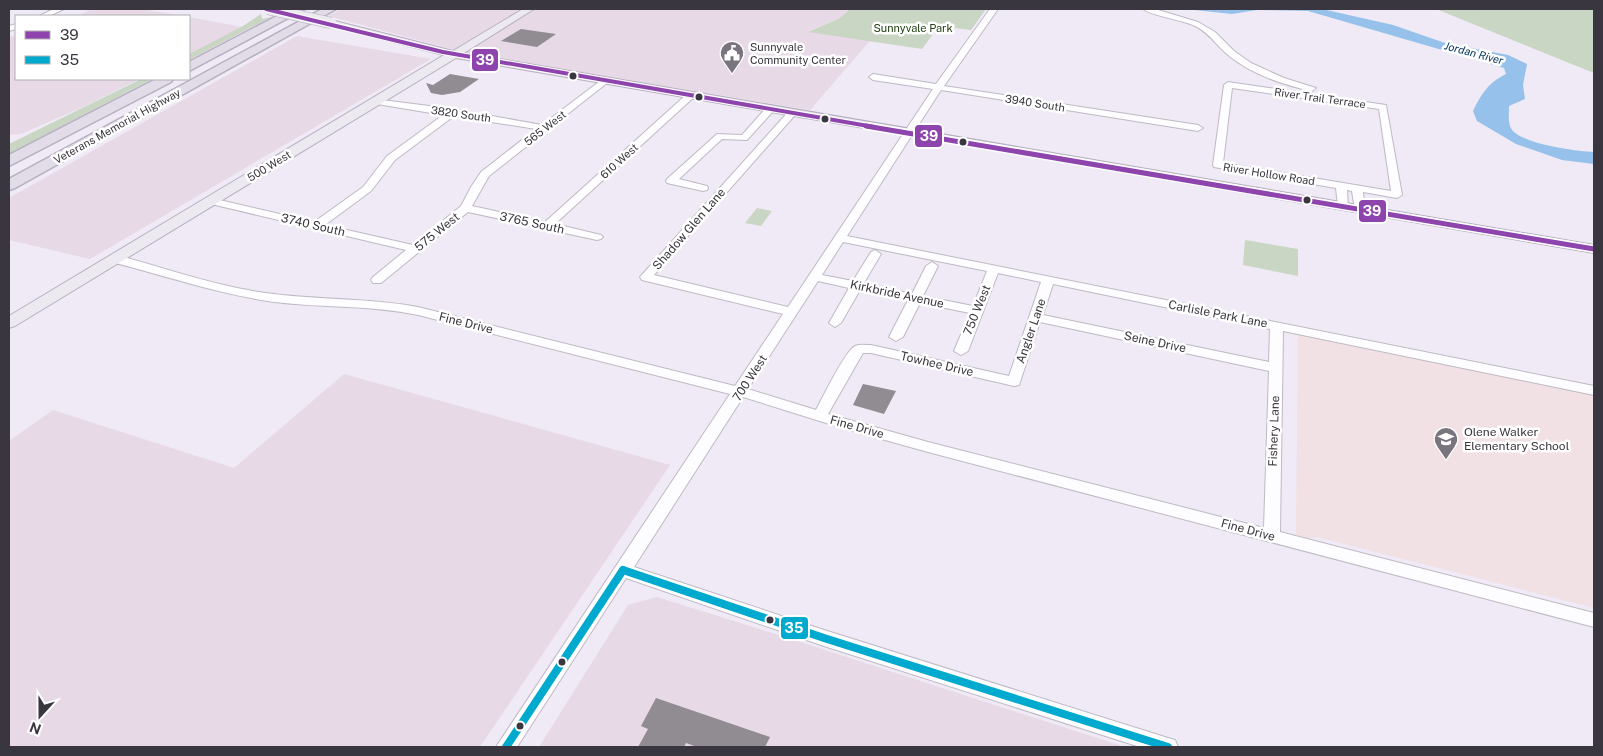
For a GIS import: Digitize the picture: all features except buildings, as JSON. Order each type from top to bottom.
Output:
[{"type":"highway","points":[[190,66],[299,9]]},
{"type":"highway","name":"Veterans Memorial Highway","points":[[9,185],[330,9]]},
{"type":"highway","name":"Veterans Memorial Highway","points":[[9,161],[164,80]]},
{"type":"main road","points":[[267,9],[455,54],[604,82],[1592,248]]},
{"type":"main road","name":"500 West","points":[[9,323],[529,9]]},
{"type":"street","points":[[45,15],[60,9]]},
{"type":"street","name":"700 West","points":[[506,747],[939,89],[994,9]]},
{"type":"street","points":[[1147,9],[1208,30],[1235,56],[1282,80],[1309,88],[1334,90]]},
{"type":"street","name":"3940 South","points":[[872,77],[939,89],[1198,128]]},
{"type":"street","name":"565 West","points":[[485,174],[604,82]]},
{"type":"street","name":"River Hollow Road","points":[[1228,85],[1218,165],[1397,195]]},
{"type":"street","name":"River Trail Terrace","points":[[1228,85],[1383,106],[1397,195]]},
{"type":"street","name":"610 West","points":[[547,226],[690,96]]},
{"type":"street","name":"3820 South","points":[[377,101],[544,128]]},
{"type":"street","points":[[702,188],[671,181],[692,159],[702,155],[720,136],[744,138],[770,110]]},
{"type":"street","points":[[316,226],[367,189],[382,169],[397,154],[453,112]]},
{"type":"street","name":"Shadow Glen Lane","points":[[792,113],[646,277],[793,312]]},
{"type":"street","name":"575 West","points":[[377,280],[466,208],[476,187],[485,174]]},
{"type":"street","points":[[1341,186],[1343,207]]},
{"type":"street","points":[[1357,188],[1360,210]]},
{"type":"street","name":"3740 South","points":[[211,201],[415,249]]},
{"type":"street","name":"3765 South","points":[[466,208],[598,237]]},
{"type":"street","name":"Carlisle Park Lane","points":[[842,238],[1594,390]]},
{"type":"street","points":[[835,323],[875,254]]},
{"type":"street","name":"Fine Drive","points":[[116,258],[272,298],[312,302],[372,303],[403,307],[740,392],[910,442],[1594,620]]},
{"type":"street","points":[[896,337],[932,266]]},
{"type":"street","name":"750 West","points":[[960,351],[994,269]]},
{"type":"street","name":"Kirkbride Avenue","points":[[816,276],[977,311]]},
{"type":"street","name":"Angler Lane","points":[[1014,382],[1048,280]]},
{"type":"street","name":"Seine Drive","points":[[1035,317],[1276,368]]},
{"type":"street","name":"Fishery Lane","points":[[1272,536],[1277,326]]},
{"type":"street","name":"Towhee Drive","points":[[820,416],[852,357],[859,349],[871,349],[1014,382]]},
{"type":"street","points":[[623,570],[824,638],[1168,747]]},
{"type":"shaded area","points":[[92,9],[141,9],[178,15],[80,15]]},
{"type":"shaded area","points":[[342,9],[850,9],[840,18],[809,31],[868,40],[869,42],[810,110],[466,53],[328,16]]},
{"type":"shaded area","points":[[190,17],[242,27],[190,53]]},
{"type":"shaded area","points":[[9,36],[15,37],[15,80],[137,80],[81,108],[21,134],[9,135]]},
{"type":"shaded area","points":[[297,36],[431,59],[90,259],[9,240],[9,198]]},
{"type":"shaded area","name":"Olene Walker Elementary School","points":[[1298,335],[1594,395],[1594,608],[1317,537],[1309,538],[1296,535]]},
{"type":"shaded area","points":[[344,374],[670,465],[480,747],[9,747],[9,441],[53,410],[234,468]]},
{"type":"shaded area","points":[[657,597],[1125,747],[539,747],[628,605]]},
{"type":"green space","name":"Sunnyvale Park","points":[[850,9],[986,9],[971,30],[939,26],[922,49],[808,32],[840,18]]},
{"type":"green space","points":[[1436,9],[1594,9],[1594,73]]},
{"type":"green space","points":[[261,14],[262,19],[271,17],[190,59],[190,53],[243,26]]},
{"type":"green space","points":[[139,80],[150,80],[9,154],[9,144]]},
{"type":"green space","points":[[757,208],[772,211],[761,226],[745,223]]},
{"type":"green space","points":[[1245,240],[1298,249],[1298,276],[1243,265]]},
{"type":"water","name":"Jordan River","points":[[1185,9],[1322,9],[1393,25],[1445,43],[1508,55],[1527,64],[1523,85],[1525,99],[1509,106],[1510,127],[1521,137],[1541,144],[1564,149],[1594,152],[1594,164],[1562,160],[1516,144],[1477,121],[1473,111],[1479,99],[1486,89],[1506,74],[1504,68],[1308,11],[1257,10],[1232,14]]},
{"type":"transit line","name":"39","points":[[266,9],[443,52],[521,67],[1594,249]]},
{"type":"transit line","name":"35","points":[[623,570],[824,638],[1168,747]]},
{"type":"transit line","name":"35","points":[[506,747],[623,570]]},
{"type":"place","name":"Sunnyvale Community Center","points":[[732,74]]},
{"type":"place","name":"Olene Walker Elementary School","points":[[1446,460]]}]
